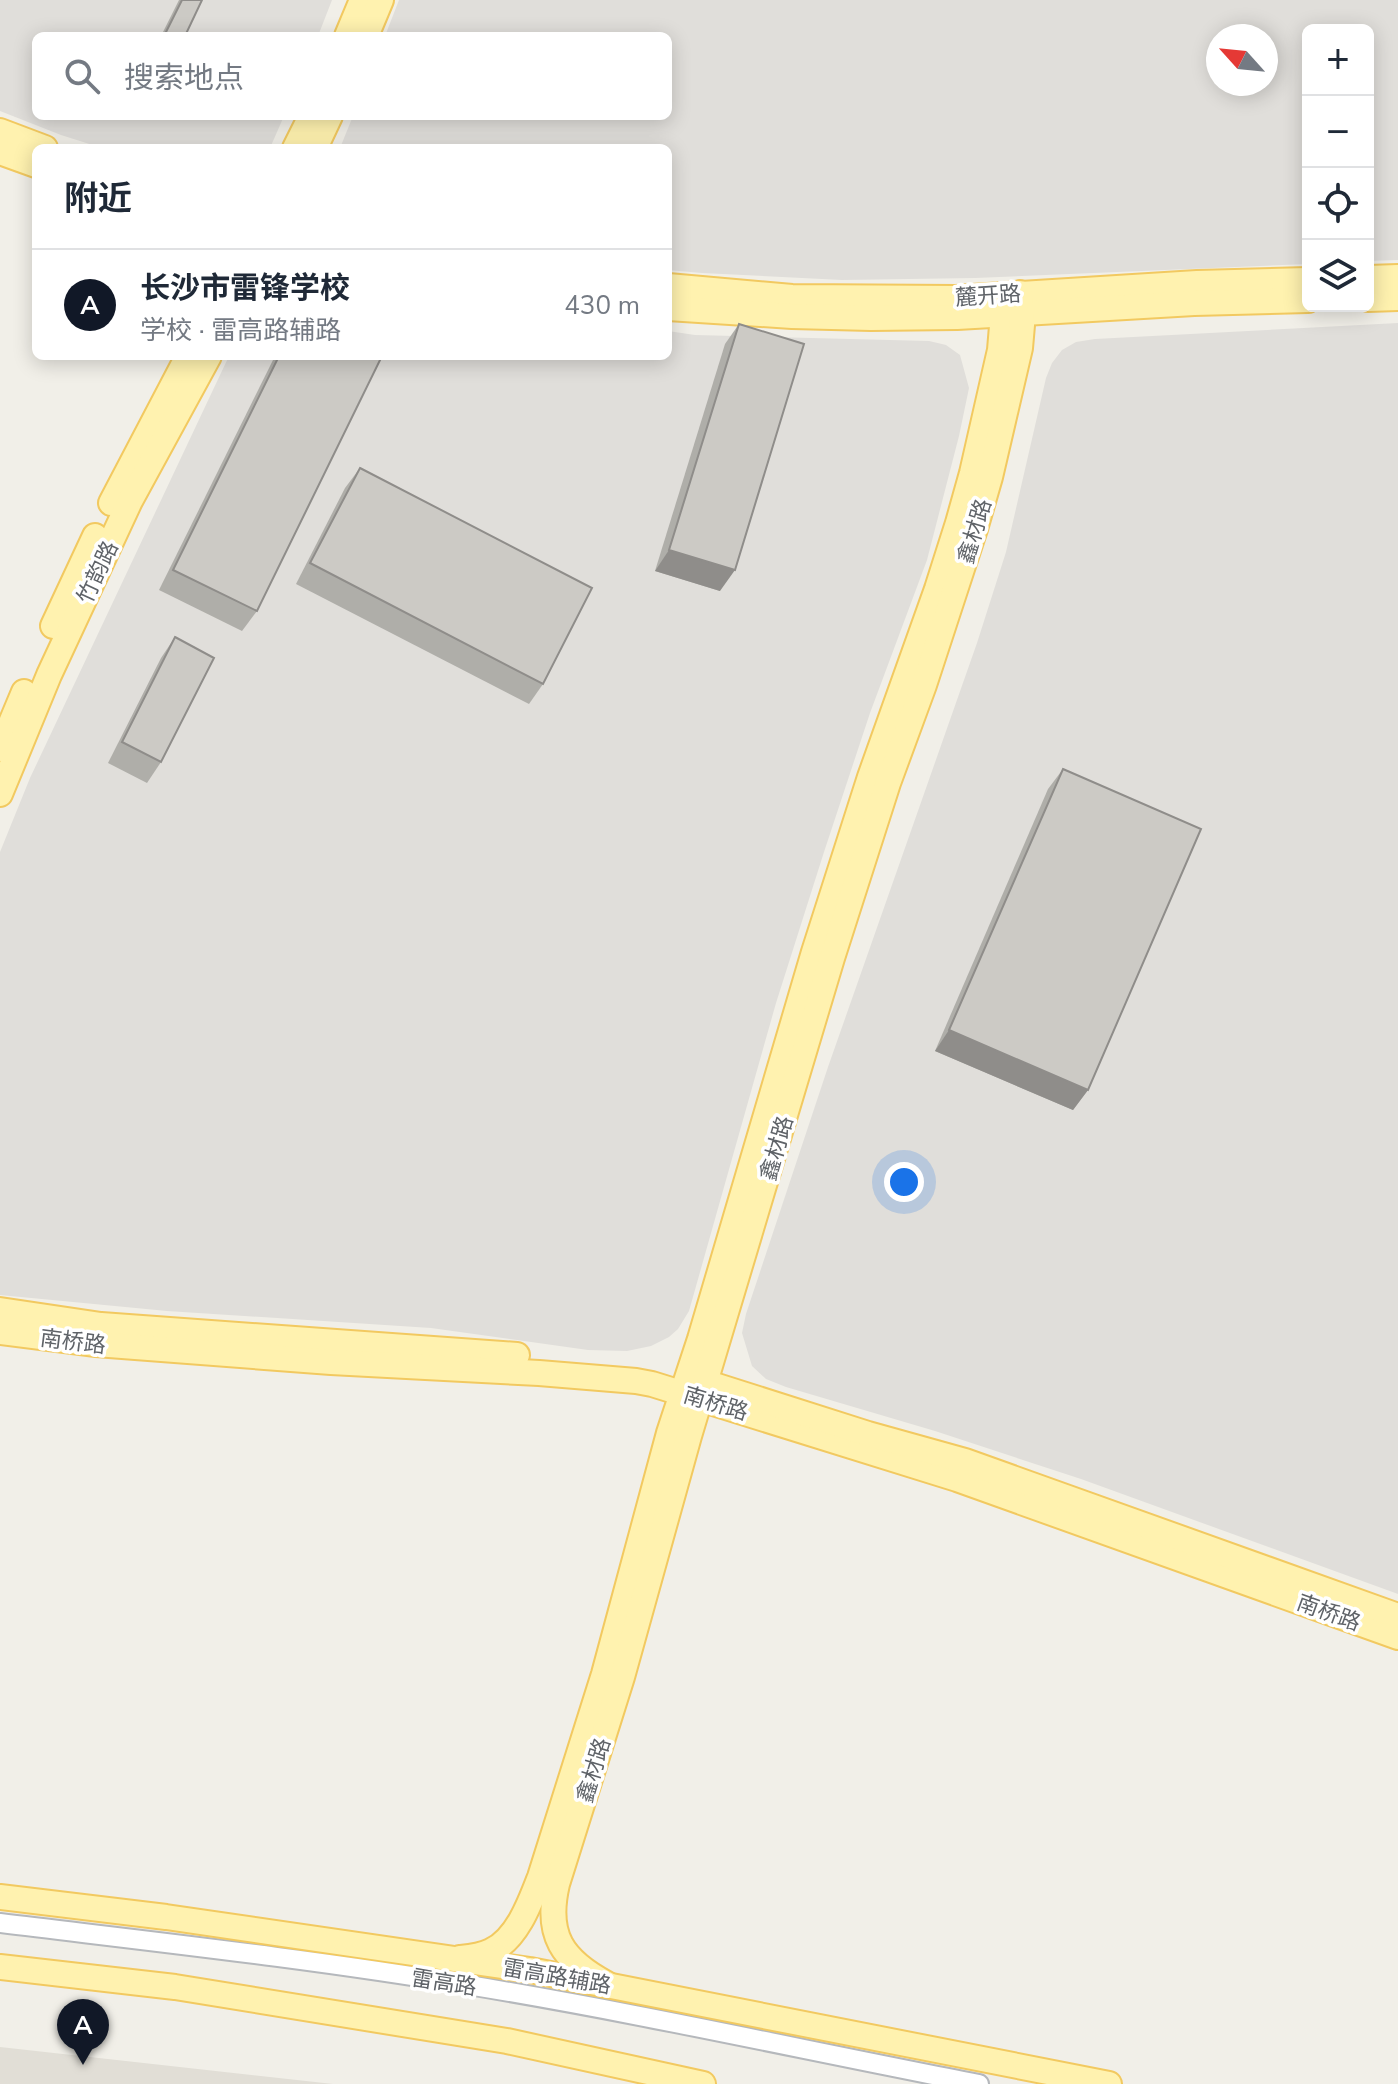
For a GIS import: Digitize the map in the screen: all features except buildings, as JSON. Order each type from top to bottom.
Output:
[{"type":"main road","points":[[349,32],[362,0]]},
{"type":"main road","points":[[368,32],[381,0]]},
{"type":"main road","points":[[297,144],[309,120]]},
{"type":"main road","points":[[317,144],[328,120]]},
{"type":"main road","points":[[0,131],[34,144]]},
{"type":"main road","points":[[0,152],[32,164]]},
{"type":"main road","points":[[1374,278],[1398,277]]},
{"type":"main road","name":"麓开路","points":[[672,308],[871,318],[957,317],[1011,304],[1197,283],[1302,280]]},
{"type":"main road","name":"麓开路","points":[[672,286],[792,297],[942,298],[1011,304],[1302,300]]},
{"type":"main road","points":[[1374,299],[1398,298]]},
{"type":"main road","name":"鑫材路","points":[[607,1984],[578,1966],[558,1941],[553,1925],[554,1897],[622,1677],[694,1387],[990,477],[1020,348],[1011,304]]},
{"type":"main road","name":"竹韵路","points":[[0,749],[115,493],[186,360]]},
{"type":"main road","name":"竹韵路","points":[[0,794],[49,675],[130,501],[207,360]]},
{"type":"main road","name":"南桥路","points":[[0,1310],[101,1325],[640,1365],[694,1387],[1398,1637]]},
{"type":"main road","name":"南桥路","points":[[0,1332],[96,1344],[315,1361],[539,1373],[694,1387],[965,1461],[1398,1616]]},
{"type":"main road","name":"鑫材路","points":[[460,1958],[476,1957],[499,1947],[517,1925],[534,1892],[604,1674],[665,1448],[694,1387]]},
{"type":"main road","name":"雷高路辅路","points":[[0,1897],[460,1958],[607,1984],[1109,2084]]},
{"type":"main road","points":[[0,1967],[175,1987],[507,2041],[703,2084]]},
{"type":"street","name":"雷高路","points":[[0,1923],[293,1958],[468,1985],[979,2084]]},
{"type":"street","name":"雷高路","points":[[0,1932],[466,1995],[923,2084]]},
{"type":"shaded area","points":[[0,0],[332,0],[320,32],[32,32],[32,120],[282,120],[272,144],[89,144],[0,111]]},
{"type":"shaded area","points":[[399,0],[1398,0],[1398,260],[1374,261],[1374,24],[1302,24],[1302,264],[975,278],[842,280],[672,270],[672,144],[342,144],[351,120],[672,120],[672,32],[387,32]]},
{"type":"shaded area","points":[[1398,323],[1398,1594],[1081,1479],[786,1387],[766,1379],[752,1366],[742,1333],[828,1067],[977,643],[1006,552],[1052,363],[1062,350],[1076,342],[1095,339]]},
{"type":"shaded area","points":[[672,332],[695,335],[929,341],[946,345],[960,355],[969,388],[927,560],[870,713],[776,1003],[689,1311],[678,1329],[651,1346],[627,1351],[588,1350],[431,1328],[167,1311],[0,1295],[0,852],[30,778],[227,360],[672,360]]},
{"type":"shaded area","points":[[0,2047],[333,2084],[0,2084]]},
{"type":"place","name":"长沙市雷锋学校","points":[[83,2065]]}]
